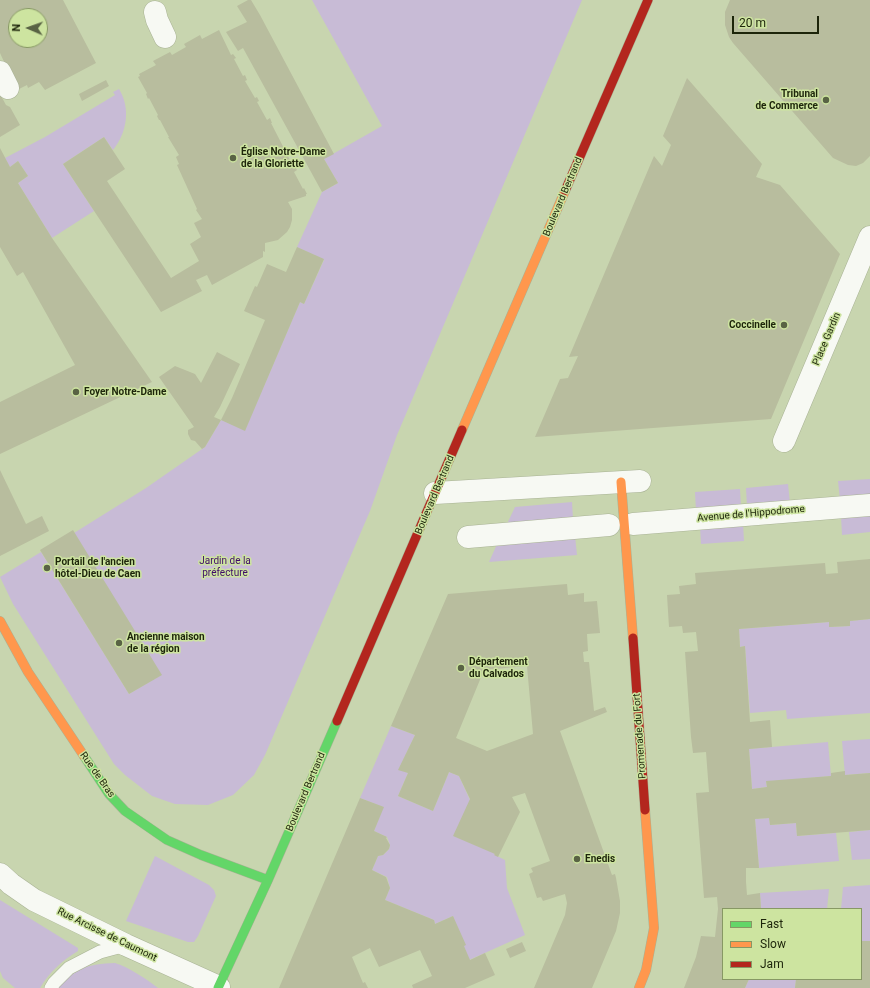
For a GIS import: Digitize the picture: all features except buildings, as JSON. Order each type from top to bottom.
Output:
[{"type":"main road","name":"Boulevard Bertrand","points":[[218,988],[268,880],[648,0]]},
{"type":"main road","name":"Promenade du Fort","points":[[631,481],[654,928],[646,970],[639,988]]},
{"type":"main road","name":"Rue de Bras","points":[[0,621],[28,672],[75,744],[109,794],[125,810],[168,840],[201,855],[268,880]]},
{"type":"street","points":[[155,12],[164,36]]},
{"type":"street","name":"Place Gardin","points":[[784,441],[870,237]]},
{"type":"street","points":[[435,494],[631,481]]},
{"type":"street","name":"Avenue de l'Hippodrome","points":[[633,524],[870,505]]},
{"type":"street","points":[[468,537],[609,525]]},
{"type":"street","name":"Rue Arcisse de Caumont","points":[[0,874],[11,884],[34,900],[218,988]]},
{"type":"lane","points":[[51,988],[69,968],[100,952],[126,945]]},
{"type":"green space","name":"Jardin de la préfecture","points":[[312,0],[582,0],[397,435],[370,511],[265,755],[254,775],[233,795],[208,805],[175,804],[152,796],[125,775],[114,764],[13,604],[0,577],[41,552],[129,694],[161,675],[74,533],[146,488],[205,447],[221,420],[245,430],[300,302],[304,304],[324,260],[297,247],[322,192],[338,183],[324,159],[382,126]]},
{"type":"green space","points":[[119,89],[125,104],[126,120],[122,136],[113,150],[104,137],[63,164],[94,211],[52,238],[18,183],[28,176],[18,161],[10,167],[5,158],[45,137],[115,95],[113,92]]},
{"type":"green space","points":[[870,479],[870,497],[840,500],[838,481]]},
{"type":"green space","points":[[788,484],[790,503],[747,507],[746,488]]},
{"type":"green space","points":[[740,489],[741,507],[696,511],[695,492]]},
{"type":"green space","points":[[572,502],[573,519],[506,526],[515,507]]},
{"type":"green space","points":[[870,515],[870,532],[842,535],[841,517]]},
{"type":"green space","points":[[743,523],[744,541],[701,544],[700,527]]},
{"type":"green space","points":[[575,536],[577,555],[489,562],[498,542]]},
{"type":"green space","points":[[870,619],[870,713],[787,719],[786,710],[750,713],[745,646],[740,647],[739,629],[829,622],[830,627],[850,626],[850,621]]},
{"type":"green space","points":[[391,726],[415,735],[399,769],[408,773],[398,796],[433,811],[449,772],[459,776],[495,855],[505,860],[507,888],[525,935],[469,960],[453,916],[435,924],[434,920],[385,900],[390,888],[387,877],[372,870],[378,856],[383,855],[389,849],[390,845],[387,837],[374,831],[383,807],[360,798]]},
{"type":"green space","points":[[870,739],[870,773],[845,775],[842,741]]},
{"type":"green space","points":[[828,742],[831,776],[766,782],[767,787],[752,789],[749,749]]},
{"type":"green space","points":[[769,818],[770,825],[796,823],[797,836],[836,833],[839,861],[759,868],[755,819]]},
{"type":"green space","points":[[870,830],[870,859],[852,860],[849,832]]},
{"type":"green space","points":[[155,856],[209,885],[214,890],[216,896],[194,942],[188,942],[126,921]]},
{"type":"green space","points":[[870,885],[870,941],[862,941],[862,908],[841,908],[843,887]]},
{"type":"green space","points":[[829,889],[827,908],[761,908],[760,893]]},
{"type":"green space","points":[[0,900],[78,948],[78,951],[52,971],[40,988],[15,988],[3,978],[0,971]]},
{"type":"green space","points":[[115,963],[137,974],[158,988],[57,988],[83,968]]},
{"type":"green space","points":[[749,980],[796,980],[795,988],[745,988]]},
{"type":"traffic: fast","points":[[218,988],[268,880],[337,721]]},
{"type":"traffic: fast","points":[[84,756],[109,794],[125,811],[167,840],[201,855],[268,880]]},
{"type":"traffic: slow","points":[[462,430],[565,191]]},
{"type":"traffic: slow","points":[[621,482],[633,638]]},
{"type":"traffic: slow","points":[[0,621],[28,672],[84,756]]},
{"type":"traffic: slow","points":[[639,988],[646,970],[654,928],[645,810]]},
{"type":"traffic: jam","points":[[565,191],[648,0]]},
{"type":"traffic: jam","points":[[337,721],[462,430]]},
{"type":"traffic: jam","points":[[633,638],[645,810]]},
{"type":"place","name":"Tribunal de Commerce","points":[[826,100]]},
{"type":"place","name":"Église Notre-Dame de la Gloriette","points":[[233,158]]},
{"type":"place","name":"Coccinelle","points":[[784,325]]},
{"type":"place","name":"Foyer Notre-Dame","points":[[76,392]]},
{"type":"place","name":"Portail de l'ancien hôtel-Dieu de Caen","points":[[47,568]]},
{"type":"place","name":"Ancienne maison de la région","points":[[119,643]]},
{"type":"place","name":"Département du Calvados","points":[[461,668]]},
{"type":"place","name":"Enedis","points":[[577,859]]}]
